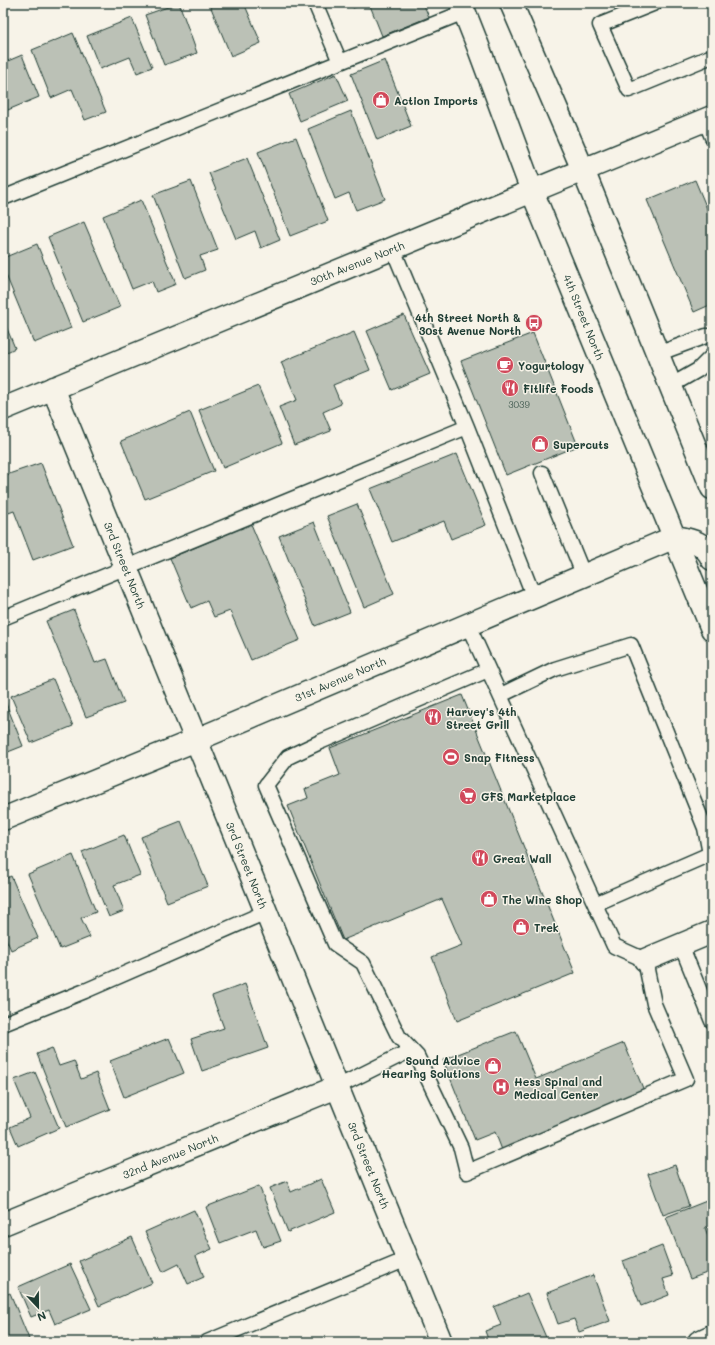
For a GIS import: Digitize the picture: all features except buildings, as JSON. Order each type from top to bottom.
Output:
[{"type":"street","points":[[511,3],[583,170],[712,488]]},
{"type":"street","name":"4th Street North","points":[[462,7],[532,191],[712,629]]},
{"type":"street","name":"30th Avenue North","points":[[3,409],[583,170],[710,125]]},
{"type":"street","name":"3rd Street North","points":[[53,388],[441,1342]]},
{"type":"street","points":[[675,537],[696,541],[710,554],[712,559]]},
{"type":"street","name":"31st Avenue North","points":[[3,819],[196,740],[675,537]]},
{"type":"street","points":[[645,960],[712,932]]},
{"type":"street","name":"32nd Avenue North","points":[[3,1224],[337,1087]]},
{"type":"street","points":[[699,1342],[712,1336]]},
{"type":"lane","points":[[315,3],[340,62]]},
{"type":"lane","points":[[655,3],[600,25],[629,90],[712,56]]},
{"type":"lane","points":[[3,198],[340,62],[462,7]]},
{"type":"lane","points":[[393,249],[467,427],[534,597]]},
{"type":"lane","points":[[657,354],[706,336],[712,336]]},
{"type":"lane","points":[[670,386],[698,370],[712,356]]},
{"type":"lane","points":[[3,618],[467,427]]},
{"type":"lane","points":[[542,473],[584,576]]},
{"type":"lane","points":[[468,625],[614,946],[645,960],[654,1004],[686,1079],[467,1172],[461,1148],[416,1056],[399,1037],[363,963],[336,944],[266,784],[288,757],[488,670]]},
{"type":"lane","points":[[500,696],[554,669],[631,645],[705,828],[710,854],[595,904]]},
{"type":"lane","points":[[3,1024],[85,991],[266,912]]},
{"type":"lane","points":[[681,945],[712,1021]]},
{"type":"lane","points":[[337,1087],[411,1050]]},
{"type":"lane","points":[[207,1342],[407,1259]]},
{"type":"place","name":"Action Imports","points":[[381,100]]},
{"type":"place","name":"4th Street North & 30st Avenue North","points":[[534,323]]},
{"type":"place","name":"Yogurtology","points":[[505,365]]},
{"type":"place","name":"Fitlife Foods","points":[[510,388]]},
{"type":"place","name":"Supercuts","points":[[540,444]]},
{"type":"place","name":"Harvey's 4th Street Grill","points":[[433,717]]},
{"type":"place","name":"Snap Fitness","points":[[451,757]]},
{"type":"place","name":"GFS Marketplace","points":[[468,796]]},
{"type":"place","name":"Great Wall","points":[[480,858]]},
{"type":"place","name":"The Wine Shop","points":[[489,899]]},
{"type":"place","name":"Trek","points":[[521,927]]},
{"type":"place","name":"Sound Advice Hearing Solutions","points":[[493,1066]]},
{"type":"place","name":"Hess Spinal and Medical Center","points":[[501,1087]]}]
